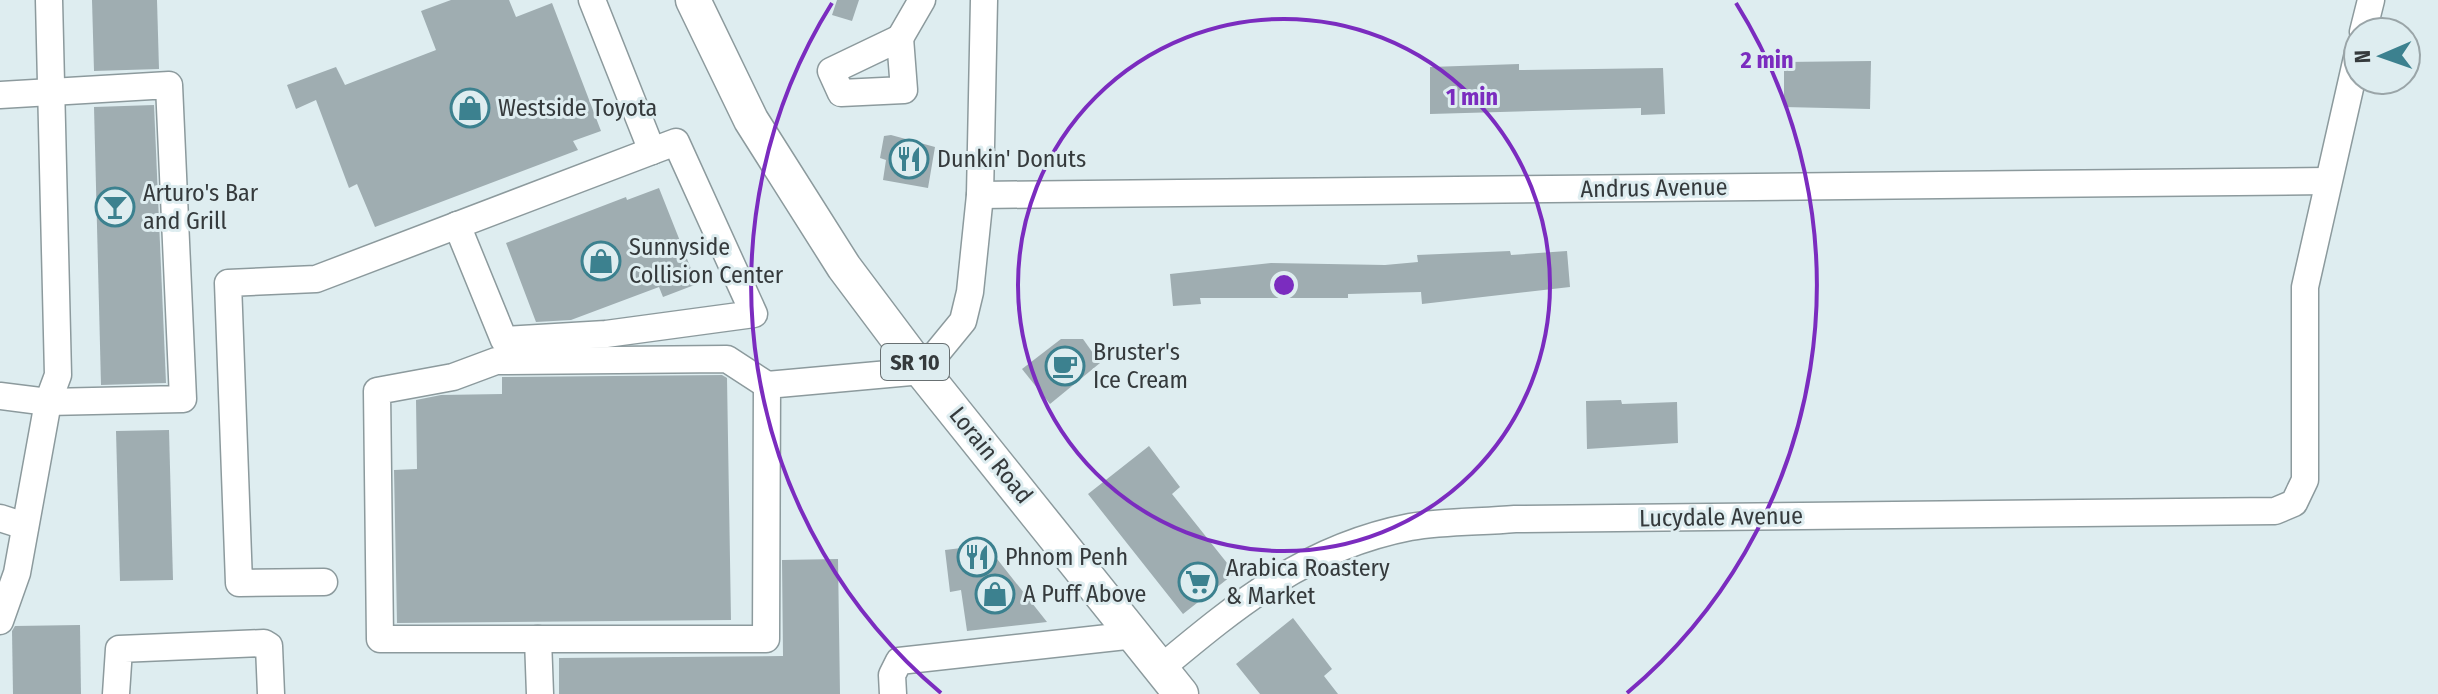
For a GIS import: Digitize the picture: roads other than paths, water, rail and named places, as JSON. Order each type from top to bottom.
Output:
[{"type":"main road","name":"Lorain Road","points":[[693,0],[751,120],[844,267],[922,371],[1171,681]]},
{"type":"street","points":[[0,621],[17,573],[48,402],[58,375],[49,0]]},
{"type":"street","points":[[592,0],[652,151]]},
{"type":"street","points":[[900,38],[922,0]]},
{"type":"street","points":[[767,385],[766,639],[380,639],[377,391],[453,377],[496,361],[727,359],[767,385],[922,371],[963,321],[970,292],[980,195],[984,0]]},
{"type":"street","points":[[0,95],[169,85],[183,399],[48,402],[0,396]]},
{"type":"street","points":[[2327,181],[2348,96]]},
{"type":"street","points":[[324,582],[239,583],[228,283],[316,279],[457,225],[676,142],[754,314],[606,334],[504,340],[457,225]]},
{"type":"street","name":"Andrus Avenue","points":[[980,195],[2327,181]]},
{"type":"street","name":"Lucydale Avenue","points":[[1171,681],[1238,604],[1290,569],[1342,546],[1411,527],[1515,519],[2275,511],[2294,503],[2305,480],[2305,287],[2327,181]]},
{"type":"street","points":[[0,518],[25,526]]},
{"type":"street","points":[[893,694],[892,675],[899,661],[1135,635]]},
{"type":"street","points":[[538,639],[540,694]]},
{"type":"street","points":[[116,694],[119,649],[264,643],[269,646],[271,694]]},
{"type":"place","name":"Westside Toyota","points":[[470,108]]},
{"type":"place","name":"Dunkin' Donuts","points":[[909,159]]},
{"type":"place","name":"Arturo's Bar and Grill","points":[[115,207]]},
{"type":"place","name":"Sunnyside Collision Center","points":[[601,261]]},
{"type":"place","name":"Bruster's Ice Cream","points":[[1065,366]]},
{"type":"place","name":"Phnom Penh","points":[[977,557]]},
{"type":"place","name":"Arabica Roastery & Market","points":[[1198,582]]},
{"type":"place","name":"A Puff Above","points":[[995,594]]}]
